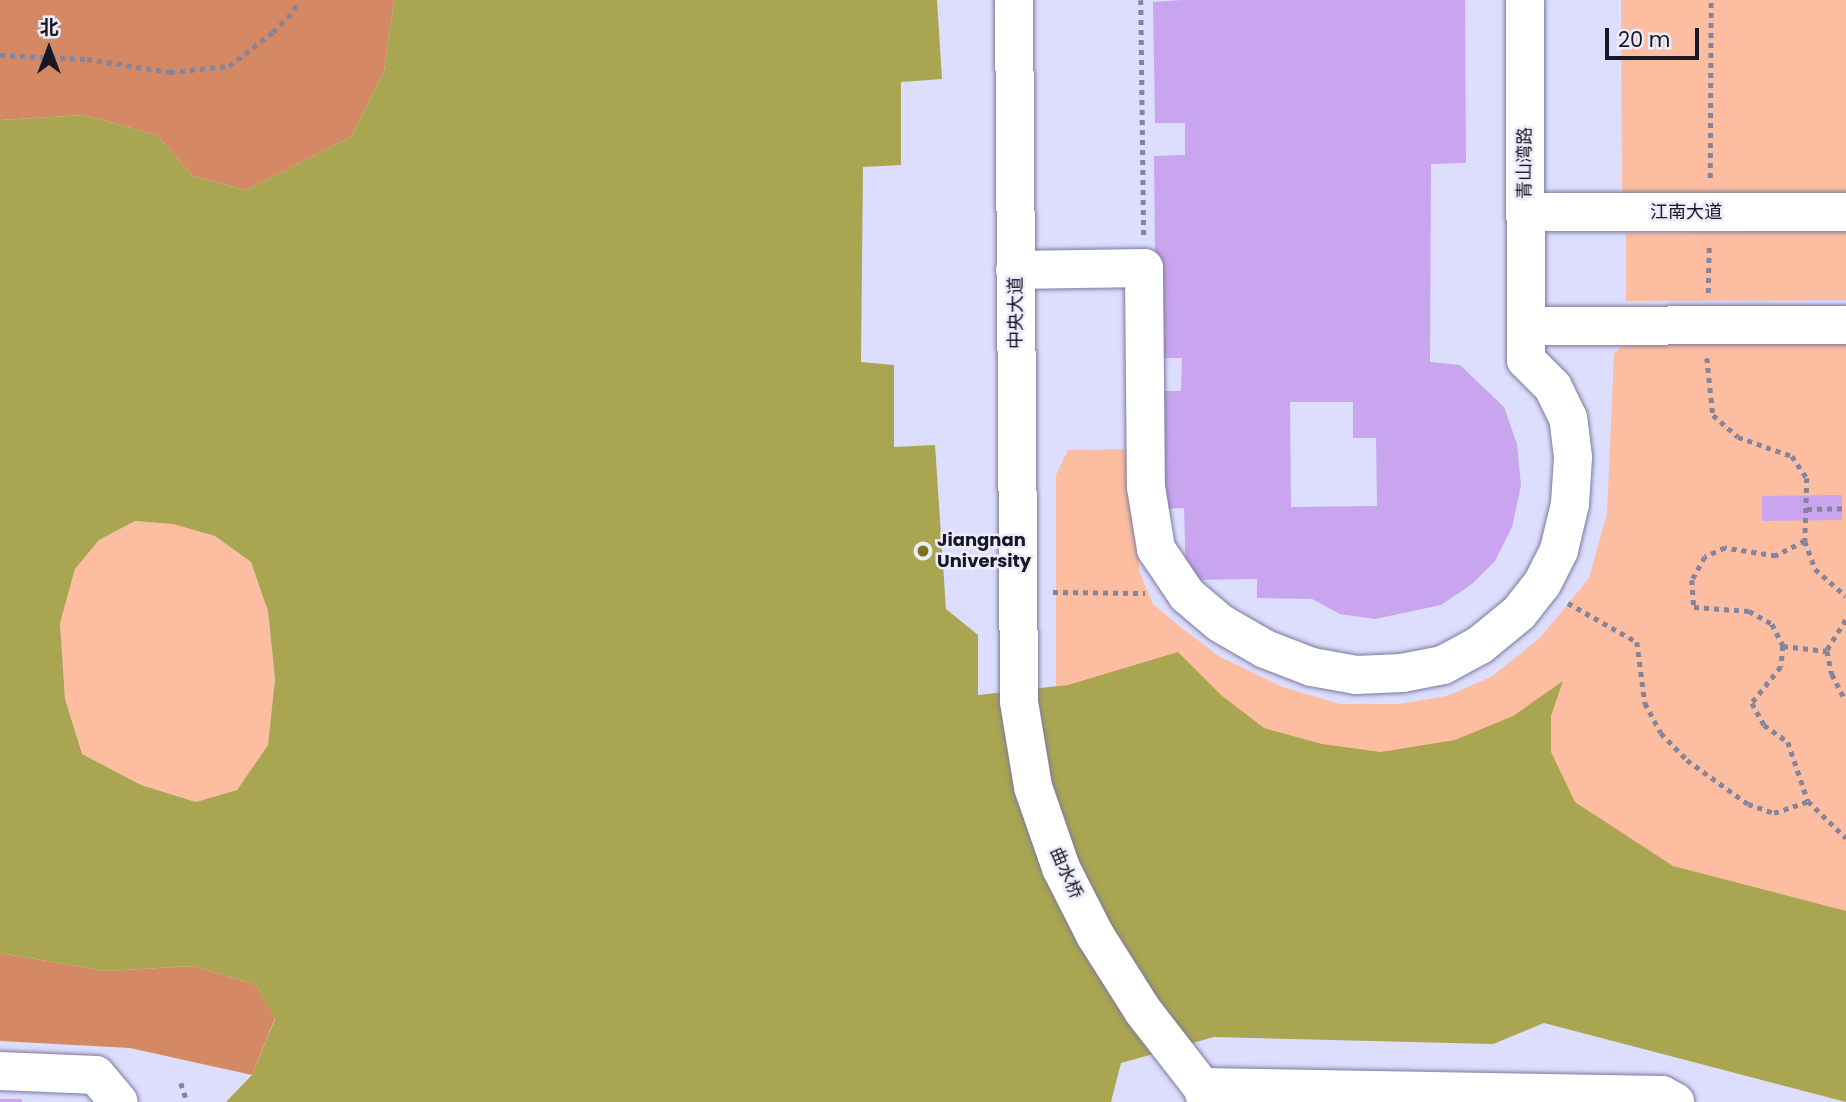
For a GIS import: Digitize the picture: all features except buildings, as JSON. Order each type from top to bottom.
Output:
[{"type":"street","name":"中央大道","points":[[1014,0],[1017,609]]},
{"type":"street","name":"青山湾路","points":[[1144,268],[1146,487],[1156,549],[1187,595],[1220,623],[1265,649],[1312,667],[1356,675],[1402,673],[1443,665],[1480,645],[1519,613],[1542,584],[1559,550],[1570,504],[1573,457],[1568,418],[1553,387],[1526,360],[1525,0]]},
{"type":"street","name":"江南大道","points":[[1525,212],[1846,212]]},
{"type":"street","points":[[1016,270],[1144,268]]},
{"type":"street","points":[[1526,326],[1846,325]]},
{"type":"street","name":"曲水桥","points":[[1017,609],[1018,702],[1033,787],[1061,868],[1095,935],[1143,1011],[1205,1094]]},
{"type":"street","points":[[0,1071],[96,1075],[119,1102]]},
{"type":"street","points":[[1205,1094],[1662,1095],[1675,1102]]},
{"type":"path","points":[[0,55],[87,59],[170,72],[229,66],[273,32],[295,10],[295,0]]},
{"type":"path","points":[[1141,0],[1144,268]]},
{"type":"path","points":[[1807,509],[1846,508]]},
{"type":"path","points":[[1805,541],[1776,556],[1725,548],[1705,557],[1692,580],[1694,607],[1749,611],[1772,624],[1783,646],[1781,667],[1752,704],[1764,725],[1788,742],[1808,801],[1846,838]]},
{"type":"path","points":[[1542,584],[1573,607],[1637,642],[1645,704],[1661,733],[1687,760],[1748,804],[1774,813],[1808,801]]},
{"type":"path","points":[[1017,609],[1187,595]]},
{"type":"path","points":[[1846,620],[1827,651],[1832,674],[1846,701]]},
{"type":"path","points":[[1783,646],[1827,651]]},
{"type":"path","points":[[181,1083],[187,1102]]},
{"type":"shaded area","points":[[0,0],[394,0],[384,71],[351,137],[246,190],[193,176],[157,135],[84,115],[0,120]]},
{"type":"shaded area","points":[[394,0],[937,0],[942,79],[901,82],[901,165],[863,167],[861,362],[894,365],[894,447],[935,445],[946,609],[978,635],[978,695],[1068,685],[1178,652],[1221,695],[1264,728],[1322,744],[1381,752],[1455,740],[1513,716],[1563,681],[1551,716],[1551,752],[1575,802],[1673,866],[1846,911],[1846,1102],[1544,1023],[1493,1044],[1214,1037],[1121,1063],[1111,1102],[226,1102],[252,1075],[275,1019],[256,985],[194,966],[106,971],[0,953],[0,120],[84,115],[157,135],[193,176],[246,190],[351,137],[384,71]],"holes":[[[135,521],[173,524],[215,536],[251,562],[268,611],[275,679],[268,745],[237,790],[196,802],[141,785],[82,754],[65,699],[60,623],[75,569],[99,540]]]},
{"type":"shaded area","points":[[1621,0],[1846,0],[1846,195],[1622,193]]},
{"type":"shaded area","points":[[1846,231],[1846,300],[1626,301],[1626,233]]},
{"type":"shaded area","points":[[1846,338],[1846,922],[1657,865],[1415,754],[1343,757],[1056,690],[1056,475],[1068,450],[1139,449],[1139,571],[1153,604],[1179,626],[1220,657],[1283,687],[1340,704],[1399,704],[1447,696],[1491,677],[1540,638],[1589,578],[1607,514],[1614,354],[1627,341]]},
{"type":"shaded area","points":[[135,521],[173,524],[215,536],[251,562],[268,611],[275,679],[268,745],[237,790],[197,802],[141,785],[82,754],[65,699],[60,623],[75,569],[99,540]]},
{"type":"shaded area","points":[[0,953],[106,971],[194,966],[256,985],[275,1018],[252,1075],[130,1048],[0,1041]]},
{"type":"place","name":"Jiangnan University","points":[[923,551]]}]
